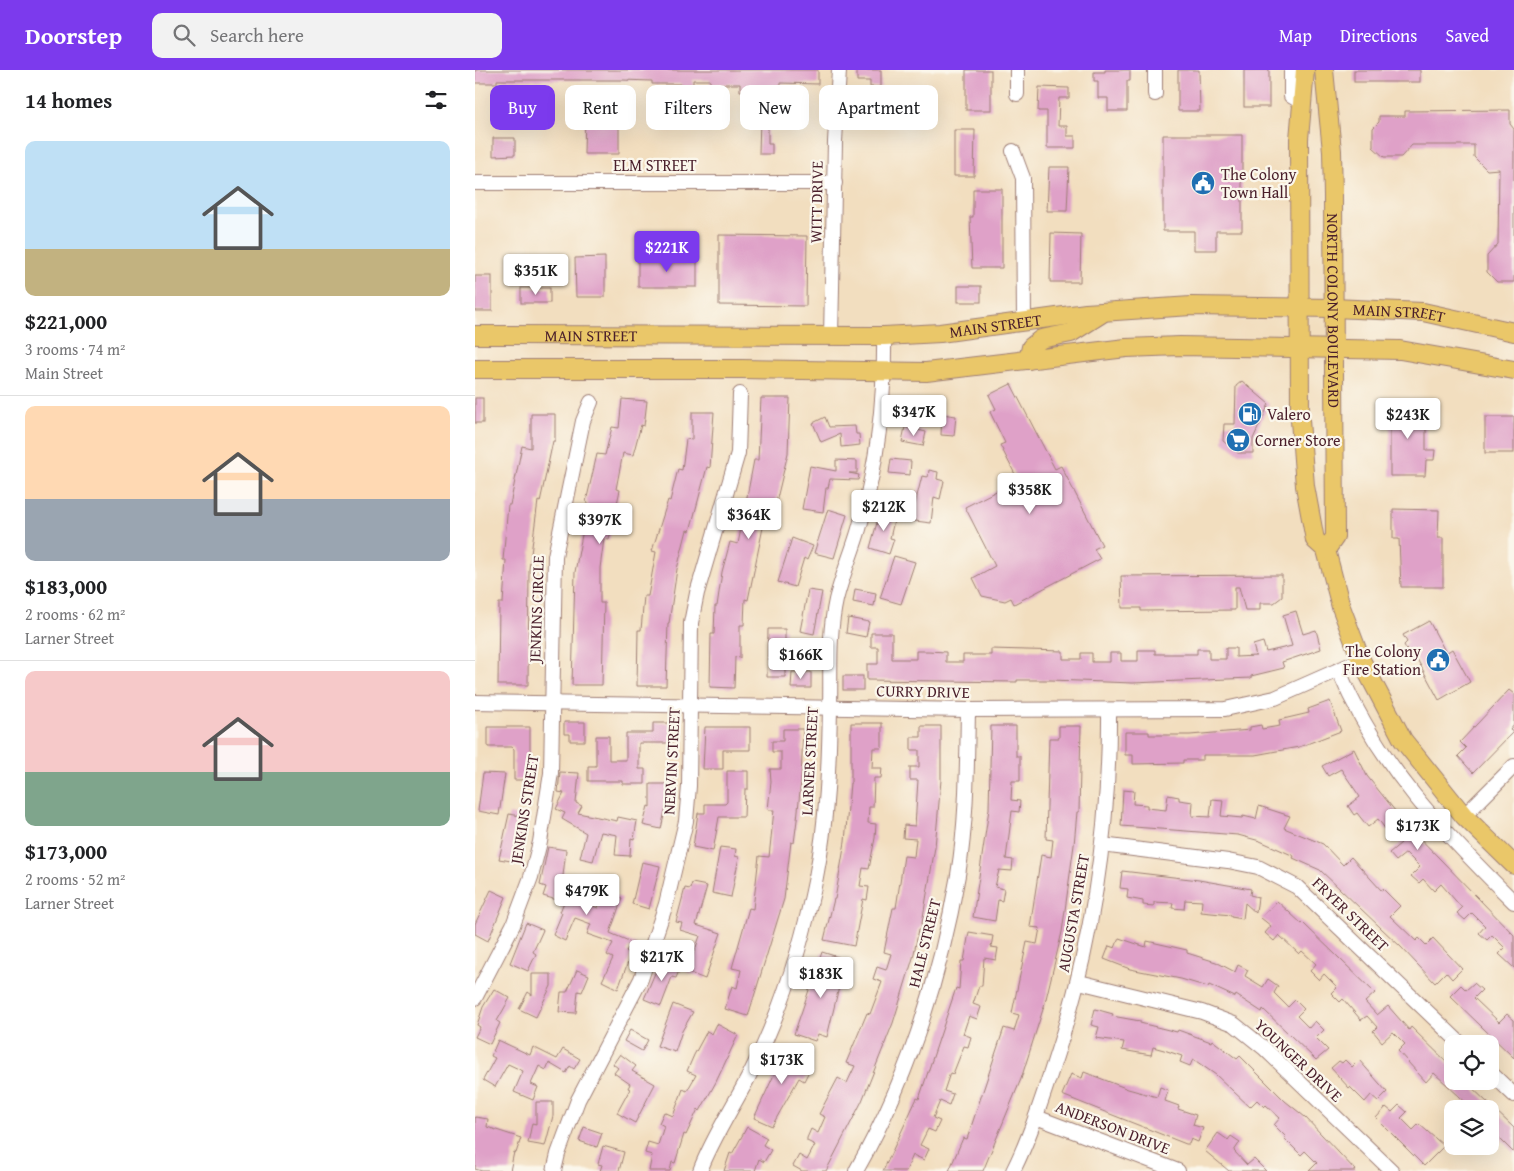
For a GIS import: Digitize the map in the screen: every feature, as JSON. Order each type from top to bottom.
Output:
[{"type":"main road","name":"NORTH COLONY BOULEVARD","points":[[1305,70],[1299,139],[1300,420],[1305,486],[1315,540],[1327,550],[1341,607],[1361,660],[1403,740],[1464,816],[1514,865]]},
{"type":"main road","name":"NORTH COLONY BOULEVARD","points":[[1324,70],[1332,151],[1335,537],[1327,550]]},
{"type":"main road","name":"MAIN STREET","points":[[475,335],[884,336],[940,333],[1106,311],[1191,306],[1333,308],[1423,312],[1514,332]]},
{"type":"main road","points":[[1028,360],[1031,347],[1041,339],[1071,332],[1106,311]]},
{"type":"main road","name":"MAIN STREET","points":[[475,369],[741,369],[927,372],[1126,348],[1333,347],[1400,350],[1514,370]]},
{"type":"street","name":"WITT DRIVE","points":[[831,336],[839,70]]},
{"type":"street","points":[[1017,70],[1017,94]]},
{"type":"street","points":[[1155,70],[1155,94]]},
{"type":"street","points":[[1291,70],[1291,96],[1301,102]]},
{"type":"street","points":[[1013,151],[1023,178],[1024,322]]},
{"type":"street","name":"ELM STREET","points":[[475,183],[835,183]]},
{"type":"street","name":"LARNER STREET","points":[[700,1171],[706,1156],[748,1078],[769,1030],[793,970],[801,939],[821,846],[830,707],[829,643],[837,598],[859,528],[874,468],[883,405],[885,372],[884,336]]},
{"type":"street","name":"NERVIN STREET","points":[[554,1171],[558,1154],[578,1100],[641,979],[667,904],[686,821],[689,786],[691,623],[697,593],[737,453],[740,394]]},
{"type":"street","name":"JENKINS CIRCLE","points":[[551,702],[555,556],[583,421],[591,402]]},
{"type":"street","name":"CURRY DRIVE","points":[[475,702],[691,704],[968,710],[1225,709],[1275,698],[1361,660]]},
{"type":"street","points":[[1339,670],[1370,733],[1401,780],[1451,839],[1514,902]]},
{"type":"street","name":"JENKINS STREET","points":[[475,998],[513,925],[531,877],[540,842],[551,773],[551,702]]},
{"type":"street","name":"HALE STREET","points":[[856,1171],[896,1090],[910,1054],[945,936],[958,874],[965,809],[968,710]]},
{"type":"street","name":"AUGUSTA STREET","points":[[1013,1171],[1036,1117],[1079,982],[1089,937],[1102,845],[1110,760],[1109,710]]},
{"type":"street","points":[[1464,816],[1514,766]]},
{"type":"street","name":"FRYER STREET","points":[[1102,845],[1228,860],[1257,867],[1297,886],[1452,1035]]},
{"type":"street","name":"YOUNGER DRIVE","points":[[1079,982],[1201,1012],[1234,1024],[1264,1048],[1392,1171]]},
{"type":"street","points":[[1499,1081],[1514,1095]]},
{"type":"street","name":"ANDERSON DRIVE","points":[[1036,1117],[1178,1171]]},
{"type":"building","points":[[475,70],[818,70],[818,84],[710,84],[710,80],[693,80],[693,85],[652,84],[652,81],[622,80],[497,80],[497,83],[475,83]]},
{"type":"building","points":[[857,70],[881,70],[881,85],[870,85],[870,81],[857,81]]},
{"type":"building","points":[[966,70],[991,70],[991,110],[966,110]]},
{"type":"building","points":[[1105,70],[1130,70],[1130,81],[1127,81],[1127,111],[1108,111],[1108,98],[1098,98],[1098,81],[1094,81],[1094,72],[1105,72]]},
{"type":"building","points":[[1178,70],[1199,70],[1200,111],[1178,111]]},
{"type":"building","points":[[1244,70],[1269,70],[1269,107],[1244,107]]},
{"type":"building","points":[[1354,70],[1420,70],[1420,82],[1354,82]]},
{"type":"building","points":[[1039,87],[1069,88],[1069,98],[1059,98],[1058,126],[1067,126],[1067,136],[1075,136],[1075,148],[1047,148],[1047,111],[1038,111]]},
{"type":"building","points":[[1510,110],[1510,124],[1514,129],[1514,282],[1497,282],[1487,272],[1487,256],[1498,244],[1499,169],[1487,170],[1474,157],[1474,145],[1412,145],[1401,157],[1384,157],[1373,147],[1373,128],[1379,122],[1379,116],[1405,116],[1405,111]]},
{"type":"building","points":[[585,130],[619,130],[619,154],[584,154]]},
{"type":"building","points":[[760,130],[768,130],[768,144],[772,144],[772,154],[759,154]]},
{"type":"building","points":[[954,130],[975,130],[974,176],[954,176]]},
{"type":"building","name":"The Colony Town Hall","points":[[1163,135],[1242,135],[1242,231],[1216,231],[1216,250],[1194,250],[1194,231],[1163,231]]},
{"type":"building","points":[[493,138],[515,138],[515,155],[493,156]]},
{"type":"building","points":[[1049,167],[1069,167],[1067,211],[1047,211]]},
{"type":"building","points":[[973,189],[1002,189],[1002,268],[972,268],[970,217],[973,217]]},
{"type":"building","points":[[1051,233],[1081,234],[1080,282],[1050,282]]},
{"type":"building","points":[[719,235],[807,236],[806,306],[719,305]]},
{"type":"building","points":[[605,257],[605,297],[576,297],[575,258]]},
{"type":"building","points":[[638,258],[697,259],[697,287],[638,287]]},
{"type":"building","points":[[475,276],[492,276],[492,311],[475,311]]},
{"type":"building","points":[[958,286],[981,286],[981,302],[958,302]]},
{"type":"building","points":[[521,288],[550,288],[550,303],[521,303]]},
{"type":"building","points":[[1242,381],[1269,404],[1253,439],[1253,453],[1238,453],[1223,441],[1224,424],[1235,424],[1236,386]]},
{"type":"building","points":[[1011,384],[1055,469],[1061,466],[1102,545],[1094,549],[1100,559],[1014,604],[1011,598],[1005,601],[982,596],[973,578],[995,566],[965,507],[1018,480],[1000,445],[1005,443],[990,412],[996,409],[989,395]]},
{"type":"building","points":[[475,398],[483,398],[483,423],[475,423]]},
{"type":"building","points":[[761,398],[790,398],[788,453],[773,515],[766,513],[748,600],[745,599],[744,625],[740,625],[740,658],[735,657],[734,688],[710,687],[711,634],[714,634],[715,606],[717,606],[722,572],[730,542],[738,544],[754,460],[758,460]]},
{"type":"building","points":[[622,399],[647,401],[644,426],[641,425],[633,455],[623,453],[616,489],[620,490],[609,540],[604,539],[600,568],[600,603],[604,603],[602,685],[572,685],[575,572],[588,503],[586,502],[597,454],[605,455],[612,427],[619,428]]},
{"type":"building","points":[[1426,404],[1426,450],[1435,450],[1434,460],[1426,460],[1425,476],[1390,476],[1390,421],[1386,421],[1386,405]]},
{"type":"building","points":[[692,412],[714,412],[710,468],[707,467],[690,531],[687,530],[677,569],[668,623],[666,686],[637,686],[638,630],[641,630],[644,596],[648,596],[656,552],[652,551],[668,500],[670,501],[678,469],[682,470],[686,439],[692,440]]},
{"type":"building","points":[[531,414],[555,414],[555,441],[553,441],[540,502],[538,501],[529,569],[528,685],[498,685],[499,603],[503,603],[506,560],[503,560],[508,505],[510,505],[522,446],[531,448]]},
{"type":"building","points":[[942,414],[956,416],[954,436],[941,435]]},
{"type":"building","points":[[825,417],[829,427],[855,426],[856,434],[859,434],[860,445],[841,447],[840,434],[821,442],[813,423]]},
{"type":"building","points":[[1485,417],[1514,417],[1514,453],[1485,453]]},
{"type":"building","points":[[905,427],[926,432],[923,446],[902,442]]},
{"type":"building","points":[[891,459],[911,461],[910,475],[889,473]]},
{"type":"building","points":[[836,460],[857,461],[857,473],[849,473],[859,475],[858,480],[830,479],[828,488],[826,488],[823,512],[802,509],[810,466],[836,471]]},
{"type":"building","points":[[929,470],[938,472],[937,479],[944,481],[940,499],[934,497],[931,523],[907,520],[910,503],[915,504],[922,476],[928,477]]},
{"type":"building","points":[[881,508],[896,512],[890,538],[894,539],[889,554],[870,548]]},
{"type":"building","points":[[828,509],[847,515],[834,558],[814,553]]},
{"type":"building","points":[[1393,509],[1439,510],[1438,538],[1443,538],[1443,587],[1401,587],[1399,539],[1393,539]]},
{"type":"building","points":[[792,538],[813,546],[807,560],[804,558],[795,587],[778,582]]},
{"type":"building","points":[[894,556],[915,562],[901,604],[880,598]]},
{"type":"building","points":[[1282,575],[1282,597],[1274,603],[1260,603],[1260,610],[1245,610],[1239,587],[1235,587],[1235,610],[1141,611],[1141,608],[1122,608],[1121,576]]},
{"type":"building","points":[[855,589],[876,593],[874,606],[853,602]]},
{"type":"building","points":[[808,590],[822,592],[814,634],[800,631]]},
{"type":"building","points":[[1296,611],[1303,634],[1316,630],[1321,649],[1282,662],[1284,668],[1251,676],[1251,678],[1133,683],[1051,680],[1017,680],[1017,682],[867,680],[867,664],[878,664],[878,647],[871,647],[871,633],[892,633],[892,659],[916,659],[916,651],[928,651],[946,652],[946,662],[963,662],[963,655],[991,655],[991,649],[1063,651],[1063,659],[1081,659],[1081,653],[1092,653],[1092,662],[1110,662],[1110,653],[1121,653],[1121,661],[1138,661],[1138,650],[1155,650],[1155,654],[1197,654],[1197,649],[1209,649],[1209,659],[1226,659],[1226,648],[1236,648],[1236,657],[1256,656],[1253,645],[1263,642],[1266,652],[1292,646],[1283,615]]},
{"type":"building","points":[[848,618],[869,622],[866,637],[846,633]]},
{"type":"building","name":"The Colony Fire Station","points":[[1429,621],[1446,653],[1452,649],[1470,682],[1439,700],[1417,659],[1413,661],[1404,645],[1407,642],[1403,635]]},
{"type":"building","points":[[768,629],[785,629],[785,677],[767,677]]},
{"type":"building","points":[[792,672],[811,672],[811,688],[791,688]]},
{"type":"building","points":[[843,676],[863,676],[863,690],[843,690]]},
{"type":"building","points":[[1509,690],[1514,694],[1514,725],[1510,730],[1513,732],[1473,773],[1458,756],[1466,748],[1460,742]]},
{"type":"building","points":[[1330,701],[1341,731],[1299,747],[1255,755],[1203,755],[1203,760],[1183,760],[1183,763],[1133,764],[1133,755],[1125,755],[1125,732],[1149,732],[1149,735],[1190,735],[1250,730],[1250,727],[1261,725],[1262,729],[1280,726],[1279,720],[1309,713],[1308,709]]},
{"type":"building","points":[[564,722],[585,722],[585,741],[570,741],[570,734],[564,734]]},
{"type":"building","points":[[653,723],[672,723],[672,743],[639,743],[639,769],[645,769],[645,784],[623,784],[623,781],[588,781],[588,766],[596,766],[596,736],[609,736],[609,760],[626,760],[626,733],[653,733]]},
{"type":"building","points":[[851,723],[882,723],[882,748],[873,748],[872,768],[882,768],[881,778],[874,778],[873,807],[869,807],[868,823],[876,824],[875,838],[869,869],[863,868],[860,886],[869,887],[867,900],[863,899],[854,946],[824,940],[835,899],[845,842],[851,783]]},
{"type":"building","points":[[921,726],[941,726],[941,780],[935,847],[921,929],[919,929],[913,958],[893,1023],[862,1101],[826,1171],[802,1171],[793,1166],[799,1155],[807,1160],[815,1145],[807,1141],[811,1129],[818,1133],[825,1117],[819,1114],[838,1078],[847,1083],[855,1066],[846,1063],[867,1013],[870,1014],[882,982],[873,979],[877,967],[886,970],[891,954],[884,952],[893,908],[896,908],[904,856],[914,857],[916,839],[903,838],[904,825],[915,826],[918,780],[910,780],[910,767],[919,767],[919,750],[911,750],[911,737],[921,737]]},
{"type":"building","points":[[991,726],[1016,726],[1016,756],[1020,756],[1020,781],[1012,781],[1011,800],[1020,801],[1019,812],[1012,811],[1006,859],[1013,860],[1012,871],[999,870],[995,887],[1004,889],[1002,901],[998,900],[995,921],[973,917],[989,809]]},
{"type":"building","points":[[1059,726],[1081,726],[1079,812],[1077,812],[1062,932],[1045,1003],[1021,1079],[983,1171],[949,1171],[963,1138],[967,1139],[1004,1028],[1014,1031],[1019,1015],[1012,1013],[1027,942],[1037,944],[1040,928],[1030,927],[1041,855],[1051,857],[1053,840],[1046,839],[1049,738],[1059,738]]},
{"type":"building","points":[[488,727],[530,727],[530,761],[533,761],[533,780],[514,780],[514,749],[512,747],[488,747]]},
{"type":"building","points":[[705,727],[750,727],[750,750],[723,750],[723,769],[703,769]]},
{"type":"building","points":[[783,729],[803,729],[797,820],[794,843],[791,842],[784,899],[748,1016],[725,1009],[732,986],[737,988],[741,970],[732,968],[749,908],[753,909],[759,856],[769,857],[774,810],[768,810],[771,781],[770,769],[781,769],[781,752],[772,752],[772,741],[783,741]]},
{"type":"building","points":[[1354,749],[1367,776],[1404,822],[1514,935],[1514,968],[1499,954],[1505,948],[1492,935],[1487,940],[1479,933],[1485,926],[1472,913],[1465,920],[1457,913],[1462,908],[1441,884],[1434,891],[1423,879],[1419,883],[1411,876],[1420,867],[1406,853],[1396,861],[1389,853],[1401,843],[1388,828],[1386,830],[1378,819],[1368,827],[1357,813],[1354,815],[1348,806],[1360,797],[1341,769],[1328,776],[1322,766]]},
{"type":"building","points":[[727,771],[748,771],[748,789],[745,789],[744,817],[719,817],[713,851],[693,847],[698,813],[705,813],[705,804],[725,804],[727,802]]},
{"type":"building","points":[[560,772],[579,773],[576,803],[582,806],[578,813],[617,821],[618,817],[637,821],[634,839],[631,838],[630,856],[615,855],[617,835],[601,832],[593,861],[580,858],[586,833],[562,819],[565,813],[556,809],[564,793],[558,792]]},
{"type":"building","points":[[483,773],[505,774],[499,815],[478,811]]},
{"type":"building","points":[[650,784],[670,784],[670,797],[668,797],[661,829],[643,825],[648,806],[650,807]]},
{"type":"building","points":[[1123,790],[1134,791],[1133,804],[1147,805],[1147,808],[1166,810],[1168,795],[1179,797],[1179,800],[1193,802],[1192,816],[1210,817],[1212,799],[1223,800],[1221,816],[1242,818],[1243,816],[1256,819],[1259,806],[1290,816],[1284,828],[1323,844],[1343,865],[1351,857],[1381,890],[1383,889],[1400,906],[1390,916],[1416,941],[1419,938],[1426,945],[1433,938],[1462,969],[1452,979],[1446,972],[1435,983],[1401,947],[1320,870],[1260,841],[1238,835],[1121,826]]},
{"type":"building","points":[[509,814],[526,817],[517,862],[499,859]]},
{"type":"building","points":[[548,847],[566,850],[561,893],[598,908],[602,893],[622,898],[610,933],[636,944],[634,950],[628,948],[626,951],[631,954],[618,989],[602,981],[613,958],[607,955],[613,943],[587,934],[591,924],[575,918],[565,941],[553,935],[562,913],[560,912],[564,902],[543,896],[546,887],[540,885]]},
{"type":"building","points":[[720,847],[736,849],[735,856],[739,857],[731,897],[712,893]]},
{"type":"building","points":[[642,862],[660,866],[649,909],[632,904]]},
{"type":"building","points":[[1122,871],[1199,880],[1251,889],[1250,895],[1258,897],[1256,913],[1245,903],[1243,919],[1231,917],[1231,915],[1201,912],[1202,901],[1185,900],[1184,909],[1172,908],[1173,903],[1154,902],[1154,906],[1143,905],[1143,901],[1127,898],[1128,889],[1120,888]]},
{"type":"building","points":[[692,883],[707,886],[696,925],[721,933],[705,979],[687,972],[700,936],[680,930],[682,923],[676,922],[685,888],[690,889]]},
{"type":"building","points":[[491,890],[506,897],[488,941],[475,934],[475,924]]},
{"type":"building","points":[[1277,901],[1303,923],[1375,993],[1365,1002],[1377,1015],[1388,1006],[1409,1030],[1411,1027],[1444,1059],[1444,1082],[1434,1073],[1426,1082],[1398,1051],[1405,1044],[1393,1032],[1382,1042],[1373,1031],[1377,1027],[1367,1016],[1361,1020],[1343,999],[1340,1002],[1331,993],[1337,987],[1324,974],[1319,980],[1310,971],[1316,964],[1302,951],[1299,954],[1279,935],[1274,941],[1265,933],[1271,926],[1261,918]]},
{"type":"building","points":[[526,923],[543,930],[533,952],[536,954],[528,971],[510,963]]},
{"type":"building","points":[[969,932],[993,936],[991,947],[998,948],[996,960],[984,958],[982,986],[979,986],[973,1004],[981,1007],[977,1019],[969,1016],[963,1034],[971,1037],[968,1047],[964,1046],[953,1074],[950,1073],[944,1091],[953,1094],[949,1105],[940,1101],[933,1118],[940,1121],[935,1132],[928,1129],[920,1145],[929,1149],[924,1160],[913,1155],[906,1171],[883,1171],[917,1098],[919,1099],[956,988],[959,989],[961,961],[964,961]]},
{"type":"building","points":[[1119,938],[1146,947],[1147,941],[1187,950],[1187,953],[1216,962],[1235,972],[1238,965],[1248,970],[1245,976],[1263,987],[1268,979],[1278,986],[1274,993],[1288,1007],[1295,1000],[1304,1009],[1297,1016],[1309,1028],[1315,1021],[1324,1030],[1316,1038],[1328,1050],[1316,1060],[1263,1009],[1262,1012],[1236,995],[1235,997],[1209,985],[1208,987],[1181,979],[1130,969],[1104,959],[1109,946],[1115,948]]},
{"type":"building","points":[[822,952],[841,958],[836,972],[846,975],[841,988],[839,987],[827,1037],[818,1034],[815,1041],[794,1034]]},
{"type":"building","points":[[661,959],[681,966],[676,978],[672,977],[661,1006],[644,999]]},
{"type":"building","points":[[577,970],[589,975],[582,992],[578,991],[576,1013],[559,1012],[561,992],[567,992]]},
{"type":"building","points":[[532,974],[551,974],[551,986],[536,1017],[519,1009],[528,992],[532,995]]},
{"type":"building","points":[[1474,983],[1482,990],[1474,998],[1499,1022],[1507,1014],[1514,1020],[1514,1058],[1499,1043],[1499,1035],[1490,1035],[1450,996],[1461,985],[1466,990]]},
{"type":"building","points":[[494,989],[510,998],[497,1021],[500,1023],[490,1044],[475,1037],[480,1027],[477,1025],[483,1007]]},
{"type":"building","points":[[673,1004],[693,1012],[682,1031],[675,1052],[657,1046]]},
{"type":"building","points":[[1095,1009],[1113,1014],[1112,1016],[1140,1021],[1140,1023],[1177,1032],[1178,1030],[1211,1042],[1212,1040],[1237,1059],[1240,1056],[1285,1101],[1305,1117],[1356,1171],[1309,1171],[1317,1163],[1305,1151],[1301,1155],[1284,1138],[1286,1137],[1274,1125],[1280,1118],[1266,1105],[1264,1107],[1257,1100],[1250,1107],[1216,1075],[1193,1059],[1190,1066],[1180,1062],[1182,1056],[1164,1050],[1153,1047],[1151,1055],[1122,1050],[1124,1042],[1096,1038],[1099,1027],[1091,1025]]},
{"type":"building","points":[[717,1024],[738,1035],[716,1082],[700,1111],[698,1109],[686,1135],[684,1134],[675,1163],[672,1162],[670,1171],[649,1171],[652,1155],[645,1153],[648,1142],[658,1145],[664,1126],[659,1123],[664,1112],[673,1116],[683,1089],[687,1091],[696,1075],[687,1071],[694,1055],[707,1031],[712,1034]]},
{"type":"building","points":[[630,1030],[648,1040],[642,1051],[624,1041]]},
{"type":"building","points":[[498,1040],[530,1055],[533,1047],[557,1059],[563,1049],[580,1059],[574,1069],[570,1066],[566,1073],[549,1063],[546,1070],[539,1066],[531,1084],[538,1087],[533,1100],[514,1092],[523,1071],[508,1064],[495,1087],[483,1080],[495,1058],[491,1056]]},
{"type":"building","points":[[787,1047],[806,1056],[804,1062],[812,1065],[804,1081],[799,1078],[772,1126],[754,1118]]},
{"type":"building","points":[[620,1054],[636,1066],[632,1071],[655,1084],[635,1123],[617,1113],[630,1089],[628,1088],[630,1084],[614,1073],[618,1068],[613,1064]]},
{"type":"building","points":[[1345,1060],[1352,1067],[1359,1060],[1387,1092],[1378,1101],[1371,1095],[1365,1102],[1331,1068],[1339,1061],[1342,1063]]},
{"type":"building","points":[[1084,1072],[1128,1089],[1157,1097],[1160,1087],[1168,1090],[1165,1101],[1179,1106],[1178,1109],[1196,1115],[1193,1125],[1203,1128],[1198,1142],[1191,1139],[1189,1144],[1186,1144],[1062,1095],[1071,1074],[1082,1078]]},
{"type":"building","points":[[1452,1090],[1474,1090],[1485,1100],[1463,1100]]},
{"type":"building","points":[[536,1102],[553,1102],[553,1116],[545,1146],[528,1143],[532,1123],[536,1124]]},
{"type":"building","points":[[1399,1105],[1407,1112],[1401,1118],[1413,1130],[1419,1124],[1444,1146],[1424,1166],[1376,1118],[1386,1107],[1392,1112]]},
{"type":"building","points":[[1499,1114],[1514,1128],[1514,1153],[1499,1138]]},
{"type":"building","points":[[475,1117],[488,1119],[487,1127],[521,1138],[516,1153],[514,1152],[510,1171],[482,1171],[475,1169]]},
{"type":"building","points":[[584,1127],[602,1133],[597,1147],[579,1141]]},
{"type":"building","points":[[747,1127],[767,1138],[763,1145],[771,1150],[764,1162],[759,1159],[755,1171],[724,1171],[730,1153],[732,1154]]},
{"type":"building","points":[[1218,1133],[1228,1140],[1231,1136],[1240,1142],[1234,1151],[1247,1165],[1254,1159],[1266,1171],[1229,1171],[1205,1151]]},
{"type":"building","points":[[603,1146],[624,1152],[619,1171],[600,1171],[602,1165],[598,1164]]},
{"type":"place","name":"The Colony Town Hall","points":[[1203,183]]},
{"type":"place","name":"Valero","points":[[1250,414]]},
{"type":"place","name":"Corner Store","points":[[1238,440]]},
{"type":"place","name":"The Colony Fire Station","points":[[1438,660]]}]
